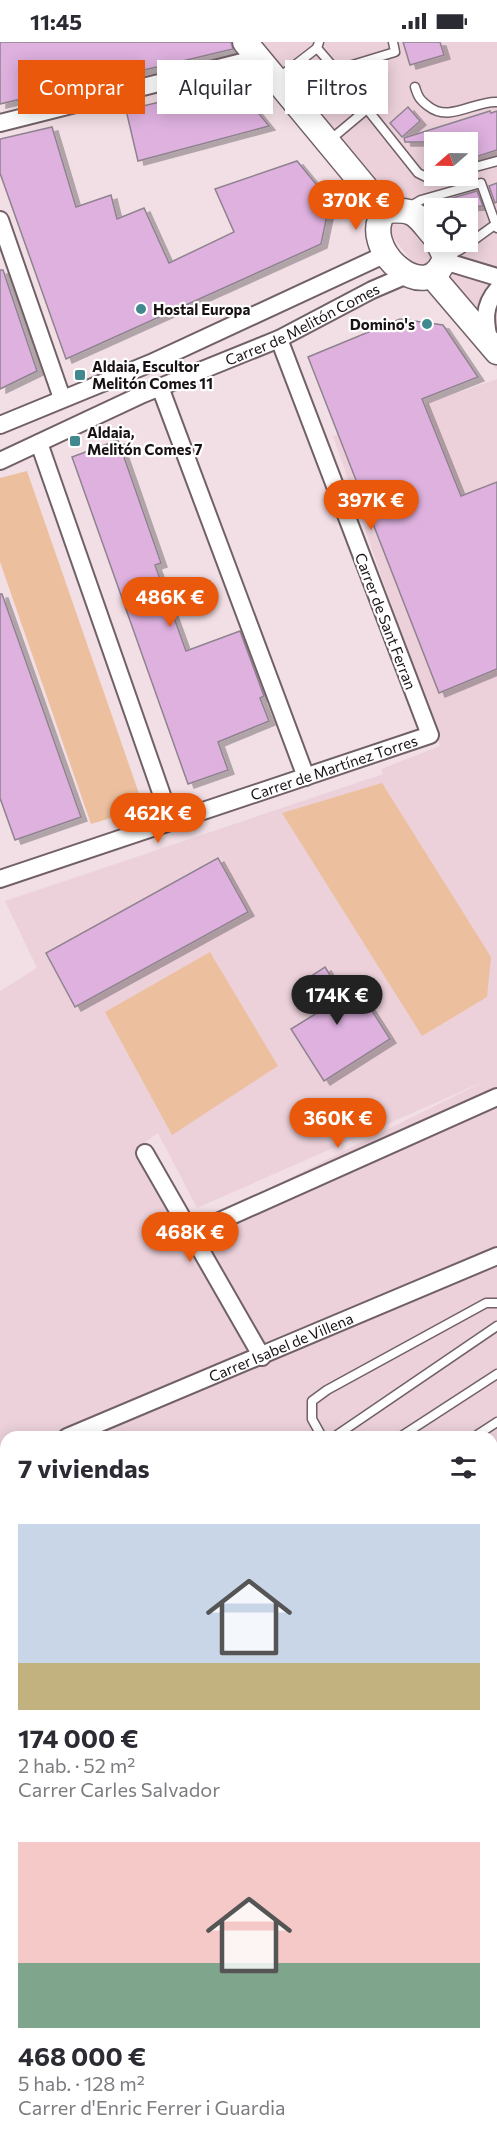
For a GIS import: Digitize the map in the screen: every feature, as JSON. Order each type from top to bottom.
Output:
[{"type":"street","points":[[0,123],[251,50],[285,91]]},
{"type":"street","points":[[304,114],[327,142],[395,210],[416,216],[493,346]]},
{"type":"street","points":[[395,210],[377,221],[377,236],[386,254],[407,276],[421,279],[439,255]]},
{"type":"street","points":[[0,220],[62,398]]},
{"type":"street","name":"Carrer de Melitón Comes","points":[[0,425],[150,363],[386,254]]},
{"type":"street","points":[[439,255],[497,277]]},
{"type":"street","name":"Carrer de Melitón Comes","points":[[0,461],[160,387],[279,339],[372,290],[407,276]]},
{"type":"street","points":[[493,346],[484,316],[491,297],[497,290]]},
{"type":"street","name":"Carrer de Sant Ferran","points":[[279,339],[430,735]]},
{"type":"street","points":[[160,387],[306,777]]},
{"type":"street","points":[[39,443],[171,821]]},
{"type":"street","name":"Carrer de Martínez Torres","points":[[0,879],[430,735]]},
{"type":"street","points":[[193,1233],[497,1097]]},
{"type":"street","points":[[146,1153],[262,1357]]},
{"type":"street","name":"Carrer Isabel de Villena","points":[[82,1431],[497,1257]]},
{"type":"lane","points":[[369,60],[395,52],[393,42]]},
{"type":"lane","points":[[276,80],[318,45],[329,60]]},
{"type":"lane","points":[[415,87],[418,98],[435,112],[447,114],[497,102]]},
{"type":"lane","points":[[327,142],[368,109],[418,173],[424,176]]},
{"type":"lane","points":[[478,166],[497,160]]},
{"type":"lane","points":[[395,210],[481,183],[496,226],[460,250],[439,255]]},
{"type":"lane","points":[[319,1431],[312,1419],[312,1401],[327,1389],[486,1303],[497,1303]]},
{"type":"lane","points":[[343,1431],[497,1326]]},
{"type":"lane","points":[[409,1431],[497,1374]]},
{"type":"lane","points":[[483,1431],[497,1422]]},
{"type":"shaded area","points":[[240,42],[497,42],[497,370],[296,114],[388,114],[388,60],[285,60],[285,99],[273,84],[273,60],[254,60]]},
{"type":"shaded area","points":[[497,379],[497,1431],[0,1431],[0,991],[37,968],[5,901],[383,774],[381,769],[440,746],[333,436]],"holes":[[[485,1081],[185,1230],[135,1150],[158,1133],[197,1208]]]},
{"type":"shaded area","points":[[27,471],[144,808],[91,824],[0,562],[0,478]]},
{"type":"shaded area","points":[[382,783],[491,957],[487,997],[422,1036],[282,813]]},
{"type":"shaded area","points":[[210,952],[278,1066],[172,1135],[105,1012]]},
{"type":"building","points":[[0,42],[231,42],[233,49],[186,60],[157,60],[157,67],[145,70],[145,60],[18,60],[18,100],[0,104]]},
{"type":"building","points":[[403,42],[440,42],[444,55],[410,65]]},
{"type":"building","points":[[157,103],[157,114],[259,114],[269,126],[138,161],[127,114],[145,114],[145,105]]},
{"type":"building","points":[[408,107],[420,121],[402,137],[390,123]]},
{"type":"building","points":[[490,111],[491,113],[497,111],[497,150],[478,156],[478,132],[424,132],[424,142],[405,142],[404,138]]},
{"type":"building","points":[[52,127],[76,207],[111,195],[117,219],[144,208],[169,263],[234,232],[215,189],[297,161],[330,201],[321,244],[66,359],[0,173],[0,139]]},
{"type":"building","points":[[497,183],[497,202],[495,203],[489,186]]},
{"type":"building","points":[[477,191],[483,206],[478,206],[478,198],[452,198]]},
{"type":"building","points":[[0,270],[3,270],[37,371],[0,389]]},
{"type":"building","points":[[400,319],[443,325],[478,377],[422,399],[461,496],[497,482],[497,669],[439,693],[308,357]]},
{"type":"building","points":[[118,440],[161,563],[155,565],[186,651],[240,631],[264,696],[260,698],[269,721],[218,742],[228,770],[188,784],[72,457]]},
{"type":"building","points":[[0,594],[2,594],[81,817],[15,840],[0,798]]},
{"type":"building","points":[[218,858],[248,912],[75,1007],[46,953]]},
{"type":"building","points":[[325,967],[344,998],[358,989],[390,1039],[324,1081],[291,1029],[317,1013],[299,984]]},
{"type":"place","name":"Hostal Europa","points":[[141,309]]},
{"type":"place","name":"Domino's","points":[[427,324]]},
{"type":"place","name":"Aldaia, Escultor Melitón Comes 11","points":[[80,375]]},
{"type":"place","name":"Aldaia, Melitón Comes 7","points":[[75,441]]}]
